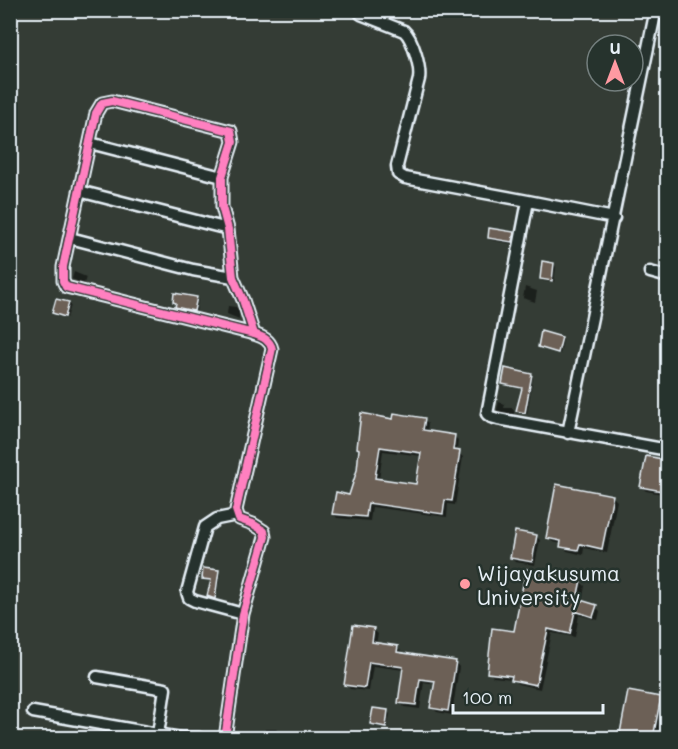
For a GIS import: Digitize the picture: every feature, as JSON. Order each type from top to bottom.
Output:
[{"type":"street","points":[[361,14],[409,35],[420,66],[419,79],[397,166],[398,174],[405,178],[614,218]]},
{"type":"street","points":[[568,433],[655,14]]},
{"type":"street","points":[[225,738],[243,614],[265,537],[264,531],[239,519],[237,515],[238,495],[272,350],[271,343],[254,334],[66,287],[62,274],[96,113],[102,103],[106,101],[231,131],[233,135],[222,177],[222,207],[228,229],[233,277],[254,334]]},
{"type":"street","points":[[90,143],[222,177]]},
{"type":"street","points":[[79,191],[228,229]]},
{"type":"street","points":[[528,201],[488,414],[491,417],[568,433],[668,450]]},
{"type":"street","points":[[70,238],[193,270],[233,277]]},
{"type":"street","points":[[650,273],[668,277]]},
{"type":"street","points":[[237,515],[216,519],[205,527],[187,592],[189,598],[195,601],[243,614]]},
{"type":"street","points":[[97,677],[165,689],[158,734]]},
{"type":"street","points":[[33,712],[180,738],[199,738]]},
{"type":"building","points":[[489,228],[514,232],[512,242],[488,238]]},
{"type":"building","points":[[542,261],[554,263],[552,281],[540,279]]},
{"type":"building","points":[[174,293],[197,297],[194,311],[175,307]]},
{"type":"building","points":[[56,299],[69,302],[65,317],[52,313]]},
{"type":"building","points":[[541,331],[562,337],[558,353],[538,347]]},
{"type":"building","points":[[505,368],[532,374],[525,413],[516,411],[522,388],[502,384]]},
{"type":"building","points":[[361,413],[393,419],[394,413],[425,418],[423,430],[455,435],[453,450],[460,451],[452,501],[445,500],[443,514],[368,503],[366,517],[332,514],[336,492],[349,495],[357,470],[359,449],[357,448]],"holes":[[[380,447],[421,453],[416,484],[375,478]]]},
{"type":"building","points":[[646,456],[668,460],[668,492],[640,487]]},
{"type":"building","points":[[556,484],[613,495],[602,549],[580,544],[578,550],[560,547],[561,541],[546,538]]},
{"type":"building","points":[[515,531],[537,535],[532,562],[510,558]]},
{"type":"building","points":[[203,568],[219,570],[215,599],[207,596],[211,580],[202,579]]},
{"type":"building","points":[[526,569],[581,580],[577,599],[597,605],[593,617],[575,611],[570,634],[548,629],[536,685],[511,680],[512,676],[487,673],[492,628],[514,631]]},
{"type":"building","points":[[353,625],[374,628],[372,642],[398,646],[397,652],[456,661],[448,711],[430,708],[435,681],[420,679],[416,705],[398,703],[403,667],[369,662],[365,688],[344,685]]},
{"type":"building","points":[[628,691],[661,697],[653,738],[619,738]]},
{"type":"building","points":[[373,708],[388,710],[386,727],[370,724]]},
{"type":"cycle path","points":[[225,738],[243,614],[265,537],[264,531],[239,519],[236,510],[272,349],[266,339],[254,334],[66,287],[63,281],[63,267],[96,113],[102,103],[112,101],[231,131],[233,142],[222,177],[222,207],[228,229],[233,277],[254,334]]},
{"type":"place","name":"Wijayakusuma University","points":[[465,584]]}]
